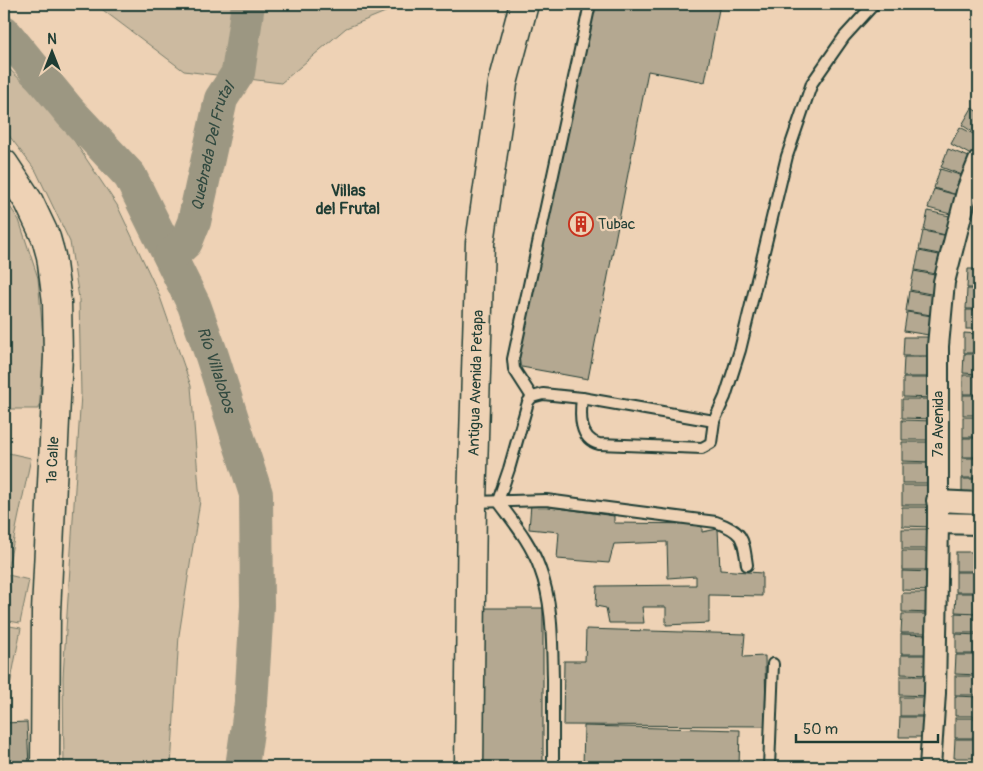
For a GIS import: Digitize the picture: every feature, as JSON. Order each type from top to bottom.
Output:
[{"type":"main road","name":"Antigua Avenida Petapa","points":[[469,767],[484,502],[480,243],[503,83],[524,4]]},
{"type":"main road","name":"1a Calle","points":[[4,164],[29,202],[46,238],[51,256],[56,302],[58,356],[46,612],[45,767]]},
{"type":"street","name":"7a Avenida","points":[[930,767],[935,694],[938,523],[938,346],[944,282],[968,188],[979,160]]},
{"type":"street","points":[[937,501],[979,502]]},
{"type":"street","points":[[938,523],[979,524]]},
{"type":"lane","points":[[532,397],[514,369],[513,359],[590,4]]},
{"type":"lane","points":[[582,398],[580,411],[582,424],[587,438],[593,443],[702,448],[711,443],[714,421],[725,397],[740,350],[787,156],[812,83],[844,37],[874,4]]},
{"type":"lane","points":[[484,502],[510,469],[528,402],[532,397],[544,394],[582,398],[714,421]]},
{"type":"lane","points":[[484,502],[546,500],[716,522],[733,528],[743,541],[748,565]]},
{"type":"lane","points":[[484,502],[526,539],[541,570],[550,618],[552,648],[553,767]]},
{"type":"lane","points":[[769,767],[773,664]]},
{"type":"shaded area","points":[[95,4],[405,4],[346,28],[281,83],[184,71]]},
{"type":"shaded area","points":[[4,64],[57,115],[117,205],[159,294],[191,386],[200,501],[179,635],[171,767],[64,767],[63,677],[81,394],[79,298],[70,242],[36,171],[4,129]]},
{"type":"shaded area","points":[[4,198],[19,220],[38,278],[44,349],[39,409],[4,409]]},
{"type":"shaded area","points":[[4,452],[31,458],[8,567],[4,566]]},
{"type":"shaded area","points":[[4,574],[29,580],[20,623],[4,620]]},
{"type":"shaded area","points":[[4,625],[21,628],[5,712],[4,711]]},
{"type":"building","name":"Tubac","points":[[586,4],[720,4],[705,82],[648,71],[588,379],[516,366]]},
{"type":"building","points":[[972,108],[979,113],[979,136],[962,125]]},
{"type":"building","points":[[960,127],[979,137],[978,159],[951,144]]},
{"type":"building","points":[[948,149],[977,160],[970,178],[941,167]]},
{"type":"building","points":[[940,169],[970,178],[964,197],[934,188]]},
{"type":"building","points":[[934,189],[964,197],[958,216],[928,208]]},
{"type":"building","points":[[928,211],[958,218],[954,237],[924,230]]},
{"type":"building","points":[[923,231],[954,237],[949,256],[919,250]]},
{"type":"building","points":[[919,251],[949,257],[946,276],[915,270]]},
{"type":"building","points":[[968,269],[979,269],[979,288],[967,288]]},
{"type":"building","points":[[914,271],[945,277],[941,296],[910,290]]},
{"type":"building","points":[[967,289],[979,289],[979,309],[966,309]]},
{"type":"building","points":[[909,291],[940,297],[937,316],[906,311]]},
{"type":"building","points":[[966,310],[979,310],[979,329],[966,329]]},
{"type":"building","points":[[907,312],[938,317],[935,336],[904,331]]},
{"type":"building","points":[[964,333],[979,334],[979,353],[964,353]]},
{"type":"building","points":[[904,337],[935,337],[935,356],[903,356]]},
{"type":"building","points":[[964,354],[979,354],[979,374],[963,373]]},
{"type":"building","points":[[904,357],[935,357],[935,377],[903,377]]},
{"type":"building","points":[[963,375],[979,375],[979,394],[963,394]]},
{"type":"building","points":[[903,378],[934,378],[934,398],[903,397]]},
{"type":"building","points":[[963,395],[979,395],[979,415],[963,415]]},
{"type":"building","points":[[902,399],[934,399],[934,419],[902,418]]},
{"type":"building","points":[[963,417],[979,417],[979,437],[963,437]]},
{"type":"building","points":[[902,420],[933,421],[933,440],[902,440]]},
{"type":"building","points":[[963,438],[979,438],[979,457],[963,457]]},
{"type":"building","points":[[902,442],[933,442],[933,462],[902,461]]},
{"type":"building","points":[[962,458],[979,458],[979,478],[962,478]]},
{"type":"building","points":[[902,463],[933,463],[933,483],[902,483]]},
{"type":"building","points":[[962,479],[979,479],[979,498],[962,498]]},
{"type":"building","points":[[902,485],[933,485],[933,505],[902,505]]},
{"type":"building","points":[[531,504],[614,516],[614,523],[702,524],[702,532],[718,529],[720,570],[762,573],[762,596],[709,595],[709,623],[666,625],[666,607],[642,607],[644,623],[609,623],[606,608],[596,606],[597,586],[696,585],[696,576],[668,578],[667,542],[614,544],[609,563],[557,559],[559,532],[529,529]]},
{"type":"building","points":[[902,507],[933,507],[933,527],[902,526]]},
{"type":"building","points":[[902,529],[933,529],[933,549],[902,549]]},
{"type":"building","points":[[902,551],[933,551],[933,570],[902,570]]},
{"type":"building","points":[[956,552],[979,552],[979,571],[956,571]]},
{"type":"building","points":[[902,571],[933,572],[933,591],[902,590]]},
{"type":"building","points":[[956,572],[979,572],[979,592],[956,592]]},
{"type":"building","points":[[902,593],[933,593],[933,613],[902,612]]},
{"type":"building","points":[[956,593],[979,593],[979,613],[955,612]]},
{"type":"building","points":[[476,608],[543,608],[543,767],[476,767]]},
{"type":"building","points":[[955,613],[979,614],[979,633],[955,633]]},
{"type":"building","points":[[902,614],[933,614],[932,633],[901,633]]},
{"type":"building","points":[[586,629],[745,634],[743,657],[765,656],[766,726],[563,725],[564,661],[585,661]]},
{"type":"building","points":[[901,634],[932,635],[932,654],[901,654]]},
{"type":"building","points":[[956,634],[979,635],[979,654],[956,654]]},
{"type":"building","points":[[901,655],[932,655],[932,675],[901,674]]},
{"type":"building","points":[[956,655],[979,655],[979,675],[955,674]]},
{"type":"building","points":[[900,676],[931,676],[931,696],[900,695]]},
{"type":"building","points":[[955,676],[979,676],[979,695],[955,695]]},
{"type":"building","points":[[955,696],[979,697],[979,716],[955,716]]},
{"type":"building","points":[[900,697],[931,697],[931,716],[900,716]]},
{"type":"building","points":[[900,717],[931,717],[931,737],[899,737]]},
{"type":"building","points":[[955,718],[979,718],[979,738],[955,738]]},
{"type":"building","points":[[27,722],[29,767],[4,767],[4,723]]},
{"type":"building","points":[[584,726],[740,730],[739,767],[583,767]]},
{"type":"building","points":[[955,739],[979,739],[979,758],[954,758]]},
{"type":"waterway","name":"Quebrada Del Frutal","points":[[171,256],[186,242],[194,222],[221,99],[238,73],[248,4]]},
{"type":"waterway","name":"Río Villalobos","points":[[4,32],[70,112],[130,176],[194,305],[212,356],[256,494],[257,606],[251,703],[242,767]]},
{"type":"place","name":"Tubac","points":[[581,224]]},
{"type":"district","name":"Villas del Frutal","points":[[348,200]]}]
